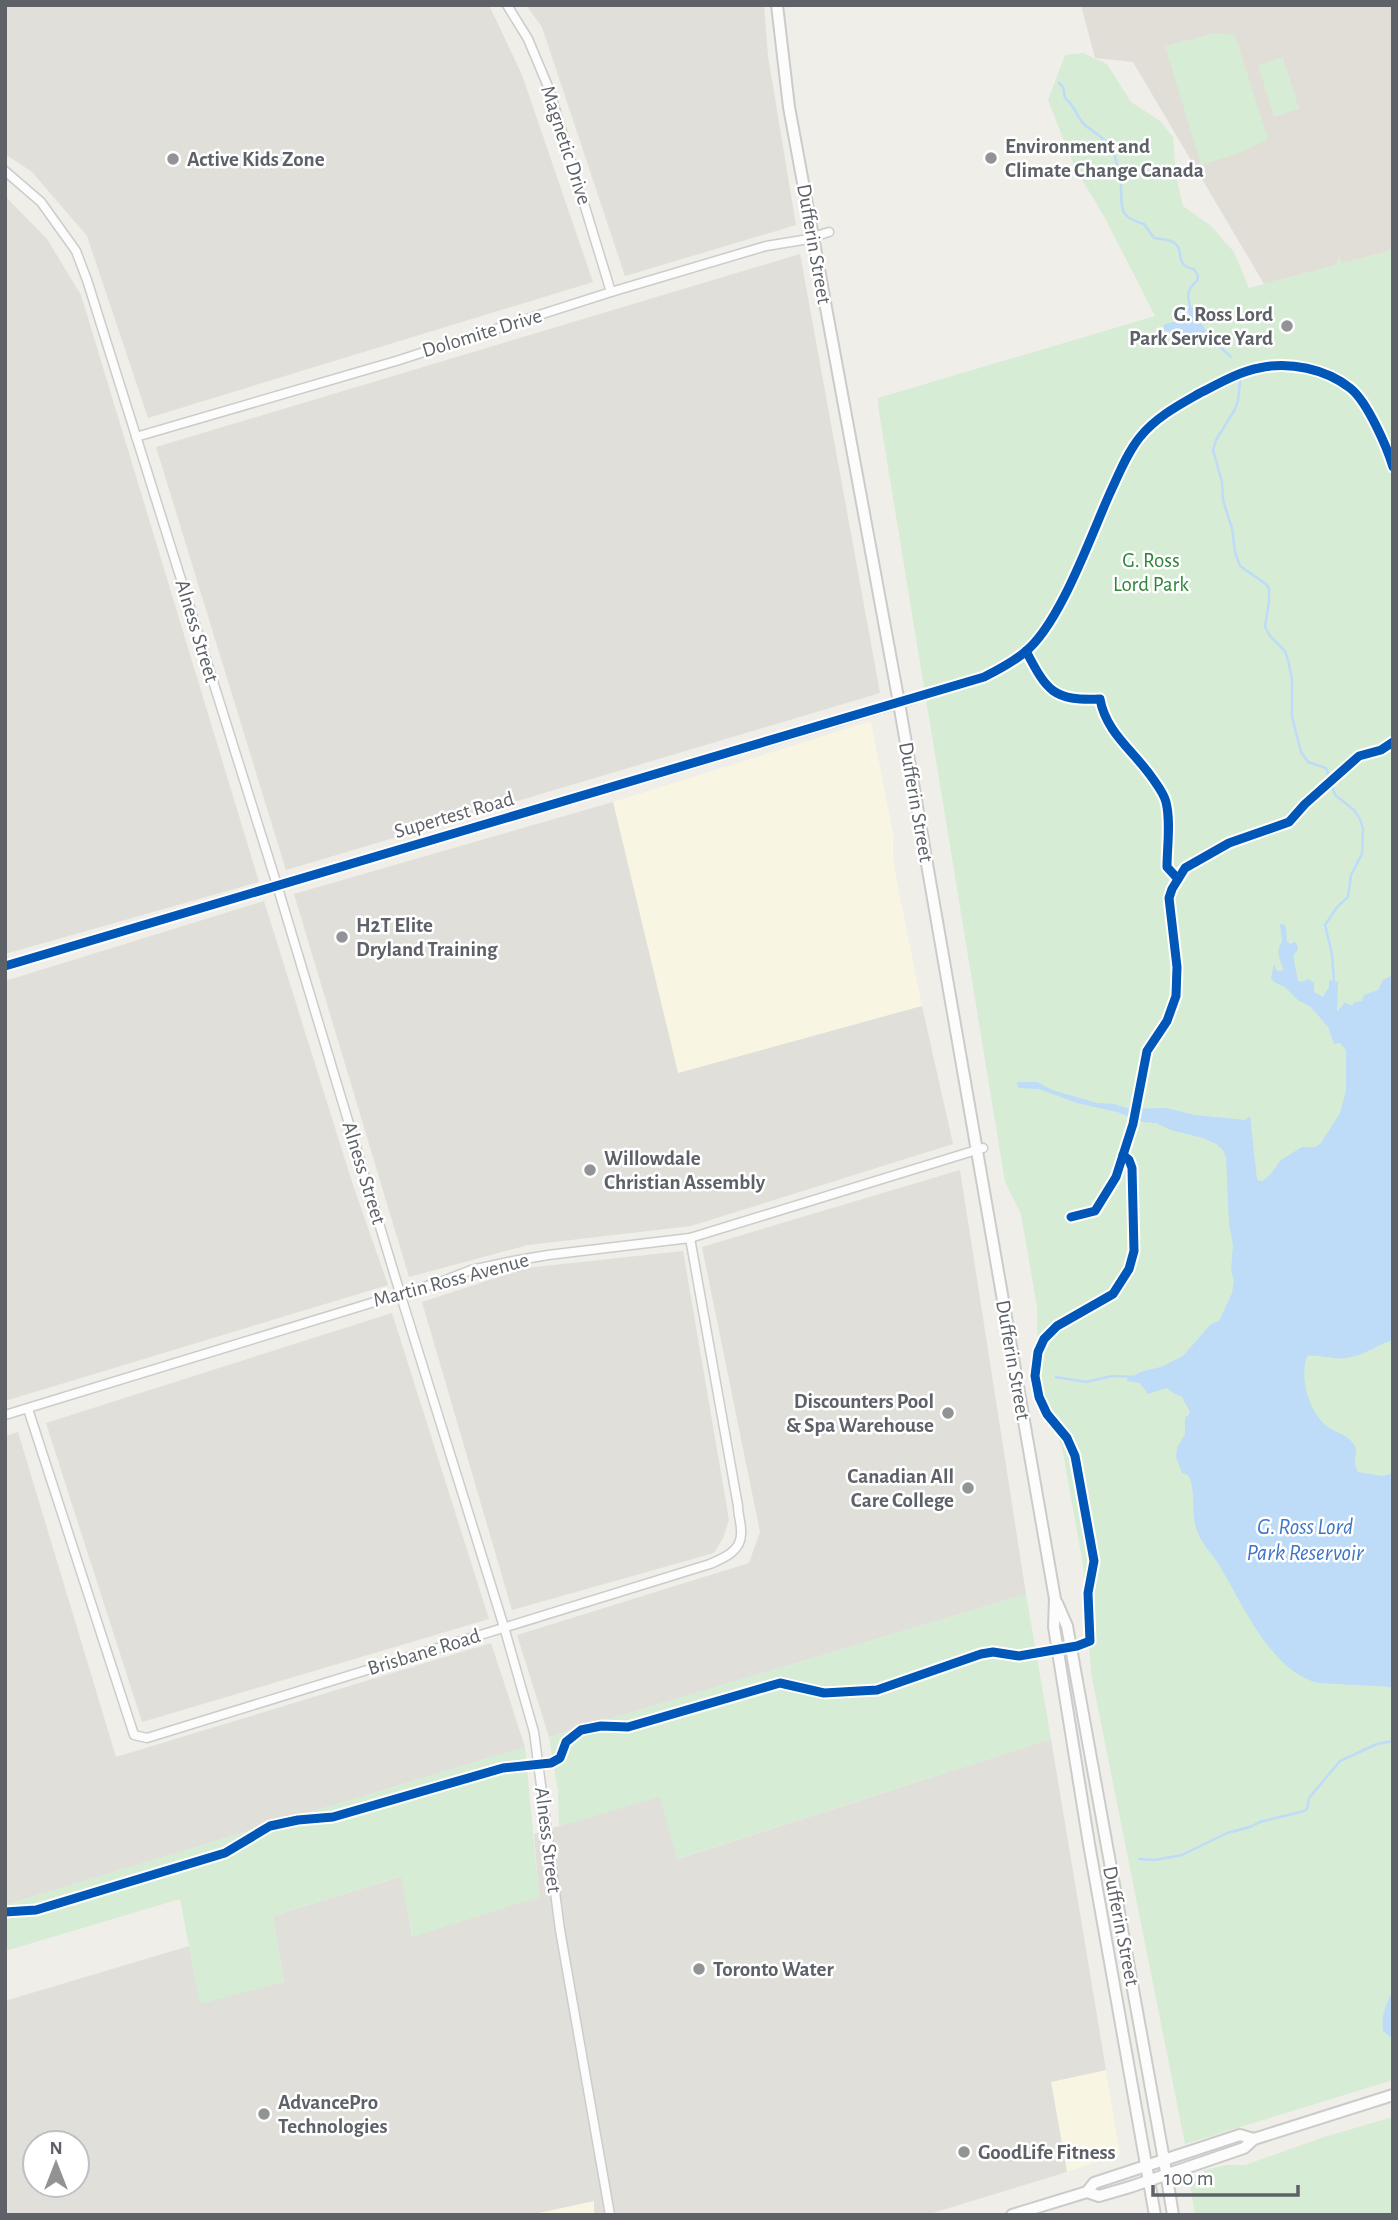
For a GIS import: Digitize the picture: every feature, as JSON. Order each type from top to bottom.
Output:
[{"type":"main road","name":"Dufferin Street","points":[[777,5],[789,107],[900,703],[979,1149],[1055,1598],[1054,1627],[1089,1844],[1155,2215]]},
{"type":"main road","name":"Dufferin Street","points":[[1055,1598],[1067,1626],[1172,2215]]},
{"type":"main road","points":[[1087,2192],[1099,2196],[1150,2182],[1244,2148],[1254,2138],[1393,2095]]},
{"type":"main road","points":[[1012,2215],[1087,2192],[1094,2183],[1240,2135],[1254,2138]]},
{"type":"street","name":"Magnetic Drive","points":[[507,5],[528,38],[550,89],[611,292]]},
{"type":"street","name":"Alness Street","points":[[5,171],[41,202],[76,251],[87,280],[277,885],[504,1627],[534,1732],[560,1930],[610,2215]]},
{"type":"street","name":"Dolomite Drive","points":[[136,437],[396,361],[766,246],[829,232]]},
{"type":"street","name":"Supertest Road","points":[[5,966],[914,699]]},
{"type":"street","name":"Martin Ross Avenue","points":[[5,1415],[443,1281],[471,1270],[548,1255],[691,1238],[979,1149]]},
{"type":"street","name":"Brisbane Road","points":[[28,1409],[134,1735],[147,1738],[612,1596],[710,1564],[724,1558],[738,1547],[742,1535],[737,1518],[738,1506],[691,1238]]},
{"type":"shaded area","points":[[5,5],[489,5],[522,75],[593,282],[148,418],[87,236],[32,172],[5,154]]},
{"type":"shaded area","points":[[526,5],[764,5],[768,56],[796,225],[625,276],[542,27]]},
{"type":"shaded area","points":[[1081,5],[1393,5],[1393,250],[1264,284],[1133,62],[1095,58]]},
{"type":"shaded area","points":[[5,196],[47,239],[81,295],[259,882],[5,954]]},
{"type":"shaded area","points":[[800,254],[880,693],[286,870],[156,447]]},
{"type":"shaded area","points":[[871,721],[893,833],[893,862],[922,1006],[678,1074],[613,802]]},
{"type":"shaded area","points":[[613,802],[678,1073],[922,1006],[953,1144],[691,1226],[528,1245],[409,1277],[294,894]]},
{"type":"shaded area","points":[[264,901],[351,1179],[388,1285],[5,1401],[5,981]]},
{"type":"shaded area","points":[[960,1170],[1026,1594],[549,1737],[517,1635],[749,1563],[760,1532],[702,1247]]},
{"type":"shaded area","points":[[683,1251],[729,1520],[723,1538],[714,1553],[512,1610],[422,1302],[526,1268]]},
{"type":"shaded area","points":[[392,1313],[489,1619],[142,1722],[46,1423]]},
{"type":"shaded area","points":[[18,1432],[116,1757],[491,1643],[525,1747],[5,1905],[5,1436]]},
{"type":"shaded area","points":[[1051,1739],[1106,2070],[1051,2082],[1067,2172],[926,2215],[594,2215],[594,2201],[529,2215],[5,2215],[5,2001],[189,1946],[200,2003],[284,1982],[273,1916],[402,1876],[412,1936],[539,1897],[534,1834],[660,1796],[678,1859]]},
{"type":"shaded area","points":[[1106,2070],[1120,2154],[1067,2172],[1051,2081]]},
{"type":"shaded area","points":[[594,2201],[594,2215],[529,2215]]},
{"type":"green space","points":[[1215,33],[1235,35],[1268,139],[1240,153],[1201,165],[1165,46]]},
{"type":"green space","name":"G. Ross Lord Park","points":[[1083,53],[1107,64],[1131,102],[1160,121],[1173,137],[1176,176],[1183,206],[1211,226],[1234,252],[1249,288],[1336,265],[1339,256],[1342,263],[1393,250],[1393,2080],[1185,2144],[1091,1673],[1083,1565],[1062,1447],[1042,1401],[1037,1307],[1021,1214],[1005,1182],[878,398],[1155,316],[1105,218],[1075,168],[1048,100],[1065,55]]},
{"type":"green space","points":[[1283,57],[1299,109],[1274,117],[1258,65]]},
{"type":"green space","points":[[1026,1594],[1051,1739],[677,1859],[660,1797],[559,1826],[558,1791],[549,1737]]},
{"type":"green space","points":[[525,1747],[539,1897],[413,1937],[401,1876],[273,1916],[284,1982],[200,2004],[180,1899],[5,1951],[5,1905]]},
{"type":"green space","points":[[1393,2117],[1393,2215],[1195,2215],[1190,2184],[1200,2181],[1205,2170],[1227,2165],[1245,2165],[1324,2137]]},
{"type":"water","points":[[1188,308],[1198,309],[1201,322],[1209,336],[1200,337],[1200,345],[1164,330],[1164,325],[1189,318]]},
{"type":"water","name":"G. Ross Lord Park Reservoir","points":[[1280,925],[1286,927],[1287,941],[1290,944],[1295,942],[1298,947],[1293,955],[1298,981],[1308,979],[1314,983],[1314,992],[1323,997],[1329,987],[1329,980],[1338,982],[1337,1012],[1345,1002],[1352,1006],[1355,1002],[1362,1001],[1364,995],[1378,990],[1383,980],[1393,975],[1393,1340],[1346,1358],[1307,1356],[1304,1374],[1307,1394],[1321,1421],[1355,1446],[1358,1472],[1382,1476],[1393,1473],[1393,1687],[1318,1683],[1301,1676],[1272,1651],[1198,1533],[1191,1482],[1188,1475],[1182,1473],[1176,1457],[1177,1448],[1185,1434],[1185,1417],[1190,1412],[1182,1397],[1167,1388],[1148,1394],[1140,1383],[1127,1381],[1143,1371],[1161,1367],[1183,1356],[1211,1324],[1219,1321],[1232,1293],[1233,1245],[1229,1224],[1226,1157],[1223,1150],[1203,1138],[1171,1130],[1156,1123],[1077,1103],[1039,1089],[1018,1088],[1017,1082],[1037,1082],[1052,1090],[1130,1109],[1166,1108],[1195,1115],[1245,1120],[1250,1116],[1257,1180],[1262,1181],[1281,1160],[1302,1147],[1315,1147],[1321,1143],[1340,1113],[1346,1091],[1346,1050],[1340,1043],[1334,1044],[1328,1027],[1311,1007],[1299,1001],[1271,978],[1274,964],[1277,971],[1284,970],[1279,952],[1282,942]]},
{"type":"water","points":[[1393,1989],[1393,2039],[1383,2031],[1383,2018]]},
{"type":"waterway","points":[[1059,83],[1063,87],[1065,98],[1081,121],[1113,150],[1121,184],[1123,212],[1144,224],[1154,238],[1177,245],[1184,265],[1194,269],[1198,276],[1189,292],[1190,307]]},
{"type":"waterway","points":[[1209,337],[1231,357]]},
{"type":"waterway","points":[[1240,381],[1235,409],[1213,450],[1222,482],[1223,500],[1232,528],[1235,552],[1240,566],[1269,589],[1265,627],[1285,651],[1288,660],[1292,679],[1292,717],[1301,752],[1308,762],[1326,768],[1335,795],[1354,810],[1363,829],[1362,854],[1351,875],[1348,897],[1337,907],[1325,925],[1332,954],[1334,982]]},
{"type":"waterway","points":[[1056,1377],[1086,1382],[1112,1376],[1135,1377]]},
{"type":"waterway","points":[[1139,1859],[1155,1860],[1182,1855],[1227,1833],[1304,1811],[1309,1798],[1340,1761],[1377,1744],[1393,1741]]},
{"type":"cycle path","points":[[5,966],[984,677],[1025,652],[1050,621],[1074,578],[1110,493],[1140,437],[1160,417],[1243,372],[1271,366],[1295,366],[1319,371],[1340,381],[1363,403],[1393,467]]},
{"type":"cycle path","points":[[1026,651],[1040,676],[1053,691],[1072,698],[1100,699],[1114,732],[1159,787],[1166,802],[1168,818],[1167,867],[1178,879]]},
{"type":"cycle path","points":[[1071,1217],[1095,1211],[1116,1177],[1133,1124],[1147,1051],[1167,1021],[1176,996],[1177,967],[1169,898],[1185,868],[1229,843],[1289,822],[1305,804],[1359,756],[1381,750],[1393,742]]},
{"type":"cycle path","points":[[5,1912],[36,1910],[225,1853],[270,1826],[333,1817],[503,1768],[551,1763],[560,1758],[566,1742],[581,1730],[601,1726],[628,1727],[780,1683],[824,1693],[877,1690],[981,1654],[993,1652],[1019,1656],[1077,1646],[1090,1641],[1088,1593],[1094,1561],[1075,1456],[1067,1438],[1047,1414],[1039,1397],[1035,1376],[1038,1352],[1044,1339],[1057,1326],[1113,1294],[1129,1269],[1134,1251],[1132,1168],[1123,1155]]},
{"type":"place","name":"Environment and Climate Change Canada","points":[[991,158]]},
{"type":"place","name":"Active Kids Zone","points":[[173,159]]},
{"type":"place","name":"G. Ross Lord Park Service Yard","points":[[1287,326]]},
{"type":"place","name":"H2T Elite Dryland Training","points":[[342,937]]},
{"type":"place","name":"Willowdale Christian Assembly","points":[[590,1170]]},
{"type":"place","name":"Discounters Pool & Spa Warehouse","points":[[948,1413]]},
{"type":"place","name":"Canadian All Care College","points":[[968,1488]]},
{"type":"place","name":"Toronto Water","points":[[699,1969]]},
{"type":"place","name":"AdvancePro Technologies","points":[[264,2114]]},
{"type":"place","name":"GoodLife Fitness","points":[[964,2152]]}]
